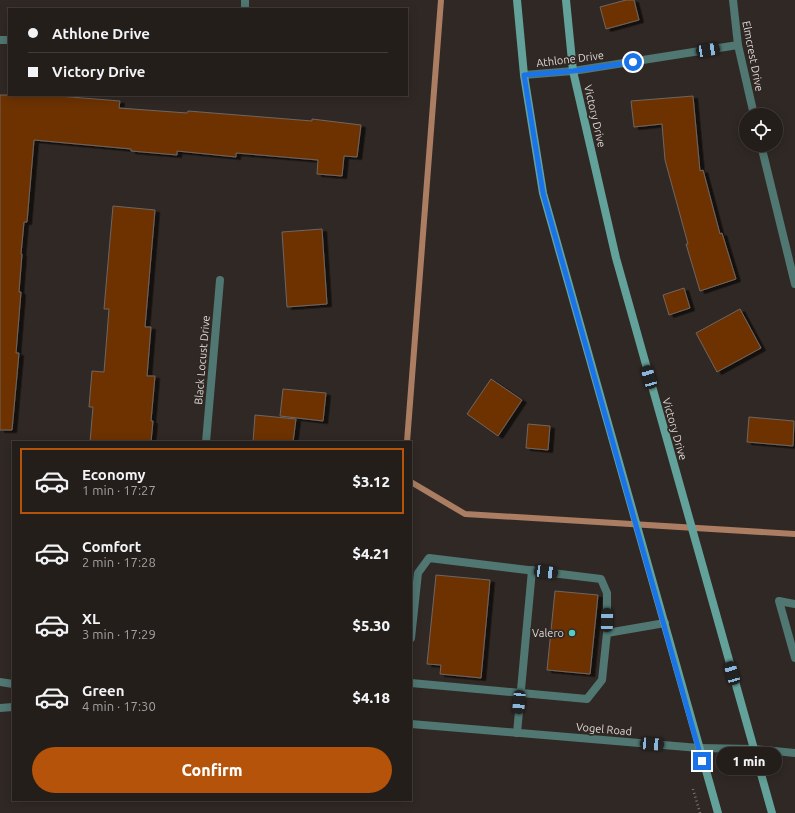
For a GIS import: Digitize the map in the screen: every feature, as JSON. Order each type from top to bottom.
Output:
[{"type":"main road","points":[[517,0],[524,75],[543,193],[718,813]]},
{"type":"main road","name":"Victory Drive","points":[[566,0],[573,71],[616,258],[772,813]]},
{"type":"street","name":"Elmcrest Drive","points":[[733,0],[738,45],[752,108]]},
{"type":"street","name":"Athlone Drive","points":[[524,75],[573,71],[738,45]]},
{"type":"street","points":[[763,152],[795,284]]},
{"type":"street","name":"Black Locust Drive","points":[[206,441],[220,280]]},
{"type":"street","points":[[412,629],[418,573],[429,558],[601,579],[607,593],[607,633],[602,680],[587,699],[412,683]]},
{"type":"street","points":[[517,733],[532,570]]},
{"type":"street","points":[[795,604],[779,601],[795,658]]},
{"type":"street","points":[[607,633],[665,623]]},
{"type":"street","points":[[0,682],[12,684]]},
{"type":"street","points":[[0,708],[12,707]]},
{"type":"street","name":"Vogel Road","points":[[412,724],[699,748],[754,749],[795,753]]},
{"type":"path","points":[[693,789],[700,813]]},
{"type":"building","points":[[626,0],[634,0],[639,20],[606,29],[600,7]]},
{"type":"building","points":[[0,95],[58,96],[120,101],[119,108],[187,113],[188,111],[312,121],[312,119],[361,125],[357,157],[344,156],[342,176],[317,174],[318,160],[236,153],[236,157],[177,151],[177,155],[34,140],[27,222],[24,222],[21,254],[19,292],[21,292],[16,353],[19,353],[12,430],[0,430]]},
{"type":"building","points":[[693,96],[700,171],[703,170],[720,234],[722,233],[736,279],[700,291],[686,244],[688,244],[665,160],[662,124],[634,127],[631,101]]},
{"type":"building","points":[[113,206],[155,210],[145,327],[151,327],[147,376],[155,376],[151,421],[153,421],[151,441],[90,441],[93,407],[89,407],[92,371],[104,372],[109,309],[104,309]]},
{"type":"building","points":[[322,229],[327,304],[287,307],[282,232]]},
{"type":"building","points":[[684,288],[690,308],[669,315],[663,295]]},
{"type":"building","points":[[740,309],[761,348],[717,372],[696,333]]},
{"type":"building","points":[[491,379],[522,400],[498,436],[467,414]]},
{"type":"building","points":[[283,389],[326,393],[323,421],[280,416]]},
{"type":"building","points":[[255,415],[296,419],[293,441],[253,441]]},
{"type":"building","points":[[749,417],[794,421],[793,446],[747,442]]},
{"type":"building","points":[[528,424],[550,426],[548,450],[526,448]]},
{"type":"building","points":[[436,575],[490,580],[481,678],[440,674],[441,665],[427,664]]},
{"type":"building","name":"Valero","points":[[555,591],[598,595],[590,674],[547,670]]},
{"type":"waterway","points":[[407,441],[441,0]]},
{"type":"waterway","points":[[412,483],[465,514],[795,534]]},
{"type":"place","name":"Valero","points":[[572,633]]},
{"type":"route","points":[[633,62],[573,71],[524,75],[543,193],[665,623],[702,761]]}]
